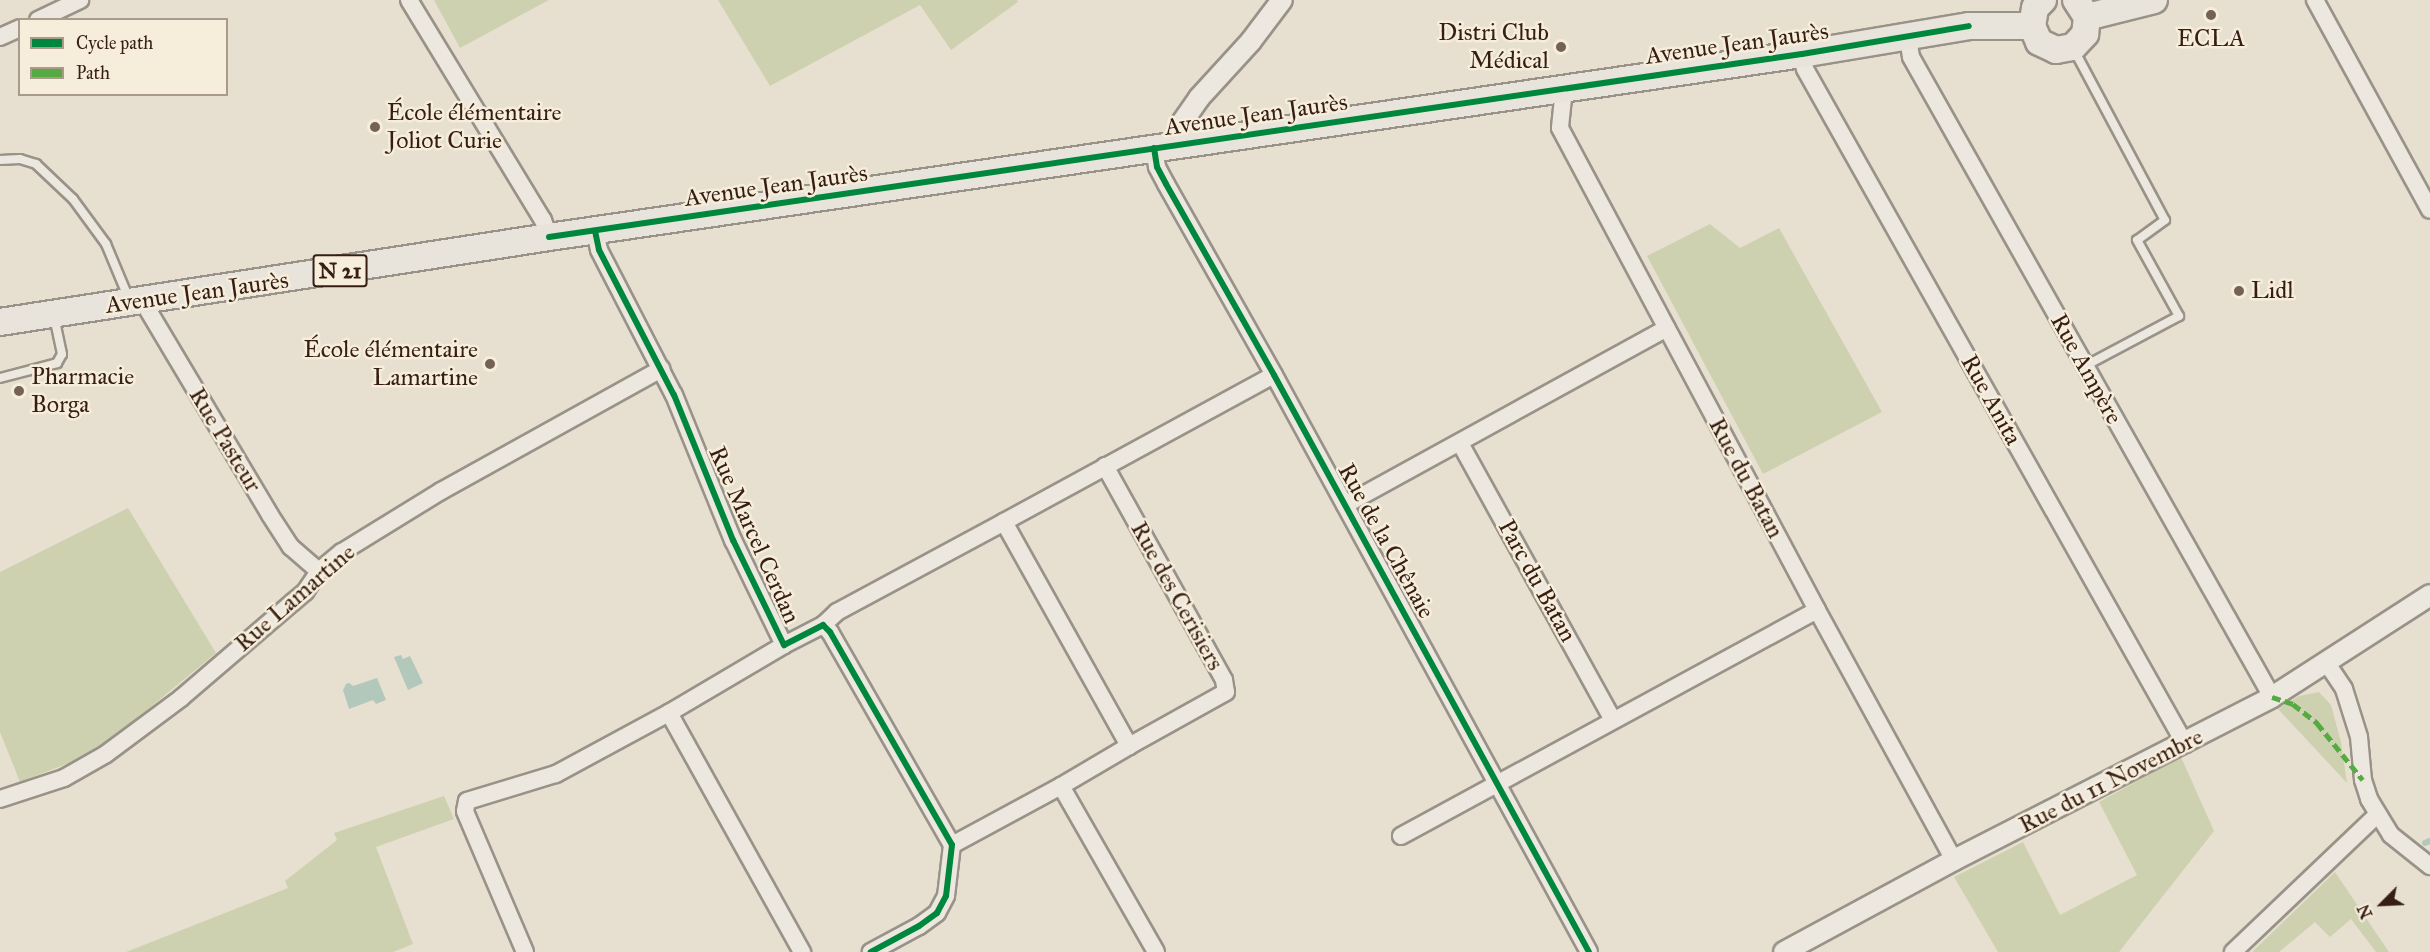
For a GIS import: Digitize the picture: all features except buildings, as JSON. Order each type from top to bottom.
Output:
[{"type":"main road","points":[[2043,0],[2035,8],[2032,26],[2039,42],[2047,48],[2065,50],[2073,47],[2085,34],[2082,9],[2154,0]]},
{"type":"main road","name":"Avenue Jean Jaurès","points":[[0,322],[549,237],[1802,54],[1969,26],[2032,26]]},
{"type":"street","points":[[42,18],[80,0]]},
{"type":"street","points":[[409,0],[543,220],[549,237]]},
{"type":"street","points":[[1181,144],[1181,124],[1282,0]]},
{"type":"street","points":[[2315,0],[2430,210]]},
{"type":"street","points":[[0,37],[18,29]]},
{"type":"street","name":"Rue Ampère","points":[[1908,38],[1911,57],[2272,697]]},
{"type":"street","name":"Rue Anita","points":[[1802,54],[1804,69],[2185,744]]},
{"type":"street","name":"Rue du Batan","points":[[1564,89],[1560,128],[1817,610],[1954,860]]},
{"type":"street","name":"Rue de la Chênaie","points":[[1154,148],[1157,166],[1166,184],[1274,375],[1589,952]]},
{"type":"street","name":"Rue Marcel Cerdan","points":[[595,231],[599,250],[608,270],[661,369],[733,540],[784,645],[823,625],[836,640],[952,844]]},
{"type":"street","name":"Rue Pasteur","points":[[136,301],[291,547],[320,571]]},
{"type":"street","points":[[1345,505],[1666,328]]},
{"type":"street","name":"Rue Lamartine","points":[[0,799],[64,778],[106,754],[181,698],[305,592],[320,571],[342,552],[441,491],[661,369]]},
{"type":"street","points":[[823,625],[837,612],[1274,375]]},
{"type":"street","name":"Parc du Batan","points":[[1460,443],[1613,720]]},
{"type":"street","name":"Rue des Cerisiers","points":[[952,844],[1061,786],[1226,692],[1224,680],[1105,466]]},
{"type":"street","points":[[1004,522],[1129,746]]},
{"type":"street","name":"Rue du 11 Novembre","points":[[1784,952],[1954,860],[2185,744],[2272,697],[2430,596]]},
{"type":"street","points":[[1401,836],[1817,610]]},
{"type":"street","points":[[525,952],[465,811],[467,801],[556,774],[669,713],[784,645]]},
{"type":"street","points":[[2326,662],[2344,689],[2359,737],[2363,780],[2369,800],[2391,835],[2430,866]]},
{"type":"street","points":[[669,713],[802,952]]},
{"type":"street","points":[[1061,786],[1156,952]]},
{"type":"street","points":[[2233,952],[2377,815]]},
{"type":"street","points":[[871,952],[919,926],[937,913],[946,896],[952,844]]},
{"type":"lane","points":[[2073,47],[2165,220],[2136,240],[2179,316],[2085,366]]},
{"type":"lane","points":[[0,160],[20,159],[36,164],[73,199],[106,244],[136,301]]},
{"type":"lane","points":[[0,378],[57,363],[62,354],[54,314]]},
{"type":"shaded area","points":[[434,0],[549,0],[460,48]]},
{"type":"shaded area","points":[[718,0],[1017,0],[1018,2],[951,50],[920,5],[770,86]]},
{"type":"shaded area","points":[[1710,224],[1740,248],[1779,228],[1882,412],[1763,474],[1647,256]]},
{"type":"shaded area","points":[[128,508],[216,653],[113,738],[69,763],[20,782],[0,732],[0,572]]},
{"type":"shaded area","points":[[401,655],[403,659],[410,656],[423,683],[408,690],[394,657]]},
{"type":"shaded area","points":[[377,678],[386,700],[376,704],[373,700],[349,709],[343,690],[346,684],[353,686]]},
{"type":"shaded area","points":[[2319,692],[2331,705],[2341,742],[2347,783],[2278,709],[2299,696]]},
{"type":"shaded area","points":[[2181,757],[2214,831],[2119,952],[1998,952],[1954,877],[2023,842],[2060,915],[2137,875],[2099,802]]},
{"type":"shaded area","points":[[444,796],[454,819],[376,847],[413,944],[393,952],[126,952],[288,888],[285,881],[337,840],[334,833]]},
{"type":"shaded area","points":[[2335,872],[2389,952],[2376,952],[2351,919],[2330,937],[2315,922],[2279,952],[2252,952]]},
{"type":"waterway","points":[[2425,843],[2430,841]]},
{"type":"marked path","points":[[2272,697],[2293,704],[2317,723],[2363,780]]},
{"type":"cycle path","points":[[549,237],[1802,54],[1969,26]]},
{"type":"cycle path","points":[[1154,148],[1157,167],[1166,184],[1274,375],[1589,952]]},
{"type":"cycle path","points":[[595,231],[599,250],[674,395],[733,540],[784,645],[823,625],[830,632],[952,845],[946,896],[937,913],[919,926],[871,952]]},
{"type":"place","name":"ECLA","points":[[2211,15]]},
{"type":"place","name":"Distri Club Médical","points":[[1561,47]]},
{"type":"place","name":"École élémentaire Joliot Curie","points":[[375,127]]},
{"type":"place","name":"Lidl","points":[[2239,291]]},
{"type":"place","name":"École élémentaire Lamartine","points":[[490,364]]},
{"type":"place","name":"Pharmacie Borga","points":[[19,391]]}]
